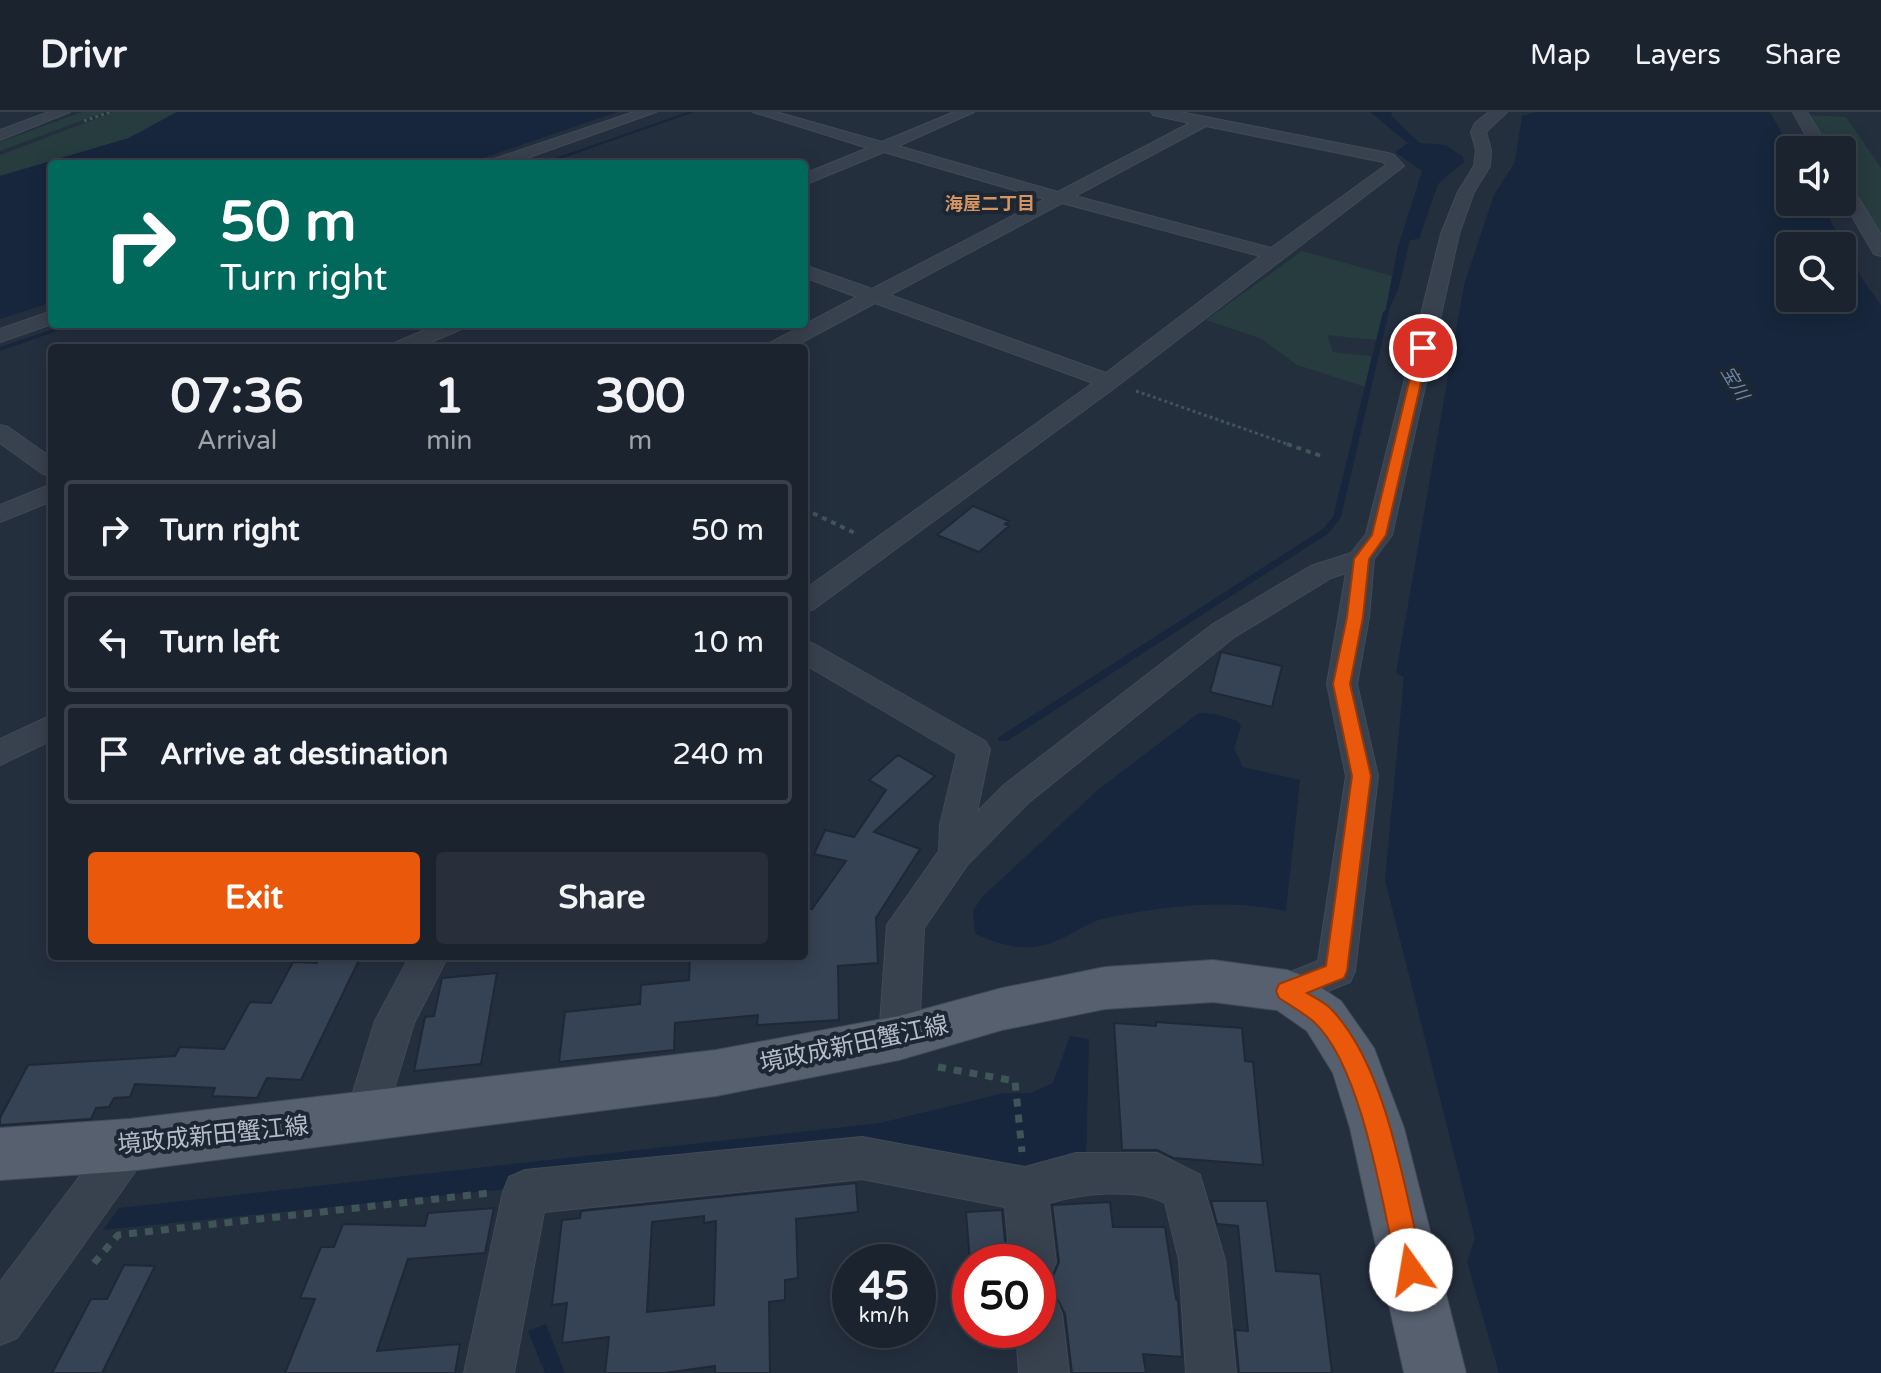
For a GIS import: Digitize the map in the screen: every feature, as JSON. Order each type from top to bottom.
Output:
[{"type":"main road","name":"境政成新田蟹江線","points":[[0,1154],[129,1145],[716,1073],[899,1038],[1002,1009],[1105,988],[1213,981],[1287,991],[1324,1016],[1356,1064],[1377,1128],[1435,1373]]},
{"type":"street","points":[[0,135],[63,112]]},
{"type":"street","points":[[506,160],[649,112]]},
{"type":"street","points":[[760,112],[1061,198],[1274,254]]},
{"type":"street","points":[[808,178],[967,112]]},
{"type":"street","points":[[808,600],[1109,381],[1274,254],[1396,166],[1388,158],[1158,112]]},
{"type":"street","points":[[1287,991],[1336,971],[1362,776],[1342,684],[1355,617],[1361,559],[1379,535],[1445,260],[1466,193],[1484,164],[1484,154],[1478,140],[1479,127],[1484,120],[1500,112]]},
{"type":"street","points":[[1800,112],[1814,136]]},
{"type":"street","points":[[783,344],[1203,122]]},
{"type":"street","points":[[1856,208],[1881,250]]},
{"type":"street","points":[[808,272],[1109,381]]},
{"type":"street","points":[[0,336],[48,318]]},
{"type":"street","points":[[409,344],[447,328]]},
{"type":"street","points":[[0,432],[48,466]]},
{"type":"street","points":[[0,514],[48,494]]},
{"type":"street","points":[[899,1038],[906,925],[956,854],[1016,794],[1223,631],[1321,572],[1361,559]]},
{"type":"street","points":[[808,653],[974,749],[957,825],[956,854]]},
{"type":"street","points":[[0,753],[48,728]]},
{"type":"street","points":[[366,1118],[395,1021],[427,960]]},
{"type":"street","points":[[0,1321],[129,1145]]},
{"type":"street","points":[[489,1373],[525,1192],[862,1158],[1024,1176],[1157,1174],[1184,1190],[1202,1260],[1211,1373]]},
{"type":"street","points":[[1024,1176],[1031,1244]]},
{"type":"street","points":[[1041,1348],[1044,1373]]},
{"type":"path","points":[[1109,381],[1324,457]]},
{"type":"path","points":[[808,511],[882,546]]},
{"type":"path","points":[[899,1038],[900,1060],[1015,1081],[1024,1176]]},
{"type":"path","points":[[87,1271],[118,1235],[513,1190],[525,1192]]},
{"type":"green space","points":[[82,112],[105,112],[0,151],[0,142]]},
{"type":"green space","points":[[114,112],[177,112],[129,138],[0,176],[0,155]]},
{"type":"green space","points":[[1806,115],[1846,117],[1881,168],[1881,243],[1856,200],[1856,136],[1819,136]]},
{"type":"green space","points":[[1302,251],[1392,276],[1383,324],[1376,340],[1327,335],[1333,352],[1371,356],[1366,387],[1297,365],[1262,339],[1206,320]]},
{"type":"water","points":[[177,112],[617,112],[478,160],[54,160],[129,138]]},
{"type":"water","points":[[1370,112],[1392,112],[1391,116],[1420,143],[1446,145],[1463,157],[1464,162],[1438,184],[1419,239],[1410,240],[1399,287],[1383,324],[1398,247],[1422,171],[1395,152],[1408,143]]},
{"type":"water","name":"宝川","points":[[1537,112],[1770,112],[1783,136],[1776,136],[1776,216],[1828,216],[1837,232],[1776,232],[1776,312],[1856,312],[1856,267],[1881,305],[1881,1373],[1499,1373],[1467,1262],[1475,1238],[1385,880],[1404,677],[1396,673],[1464,285],[1494,195],[1515,162],[1522,116]]},
{"type":"water","points":[[48,162],[48,303],[0,319],[0,176]]},
{"type":"water","points":[[1199,713],[1238,721],[1241,727],[1234,748],[1243,767],[1300,780],[1286,911],[1218,904],[1147,910],[1102,919],[1056,941],[1033,947],[1011,946],[975,934],[973,911],[982,897],[1099,789]]},
{"type":"water","points":[[1070,1036],[1089,1039],[1086,1167],[1013,1176],[861,1153],[103,1230],[119,1208],[880,1123],[1004,1093],[1031,1093],[1053,1083]]},
{"type":"water","points":[[546,1324],[565,1373],[545,1373],[528,1331]]},
{"type":"building","points":[[973,506],[1009,521],[1005,524],[1009,526],[979,552],[937,535]]},
{"type":"building","points":[[1221,652],[1282,666],[1272,707],[1210,692]]},
{"type":"building","points":[[898,755],[935,776],[874,832],[920,849],[876,918],[878,963],[838,966],[839,1020],[757,1025],[758,1015],[675,1023],[674,1050],[559,1062],[565,1012],[640,1004],[641,985],[689,980],[690,960],[808,960],[808,909],[812,909],[846,861],[814,854],[825,830],[854,837],[886,790],[869,780]]},
{"type":"building","points":[[318,960],[359,960],[301,1080],[267,1078],[257,1098],[212,1096],[215,1088],[135,1084],[130,1097],[114,1098],[109,1107],[96,1108],[91,1119],[0,1125],[0,1118],[28,1065],[175,1056],[180,1047],[224,1049],[250,1002],[271,1003],[293,962],[317,963]]},
{"type":"building","points":[[497,973],[481,1064],[414,1071],[425,1017],[434,1016],[442,978]]},
{"type":"building","points":[[1156,1022],[1242,1028],[1245,1061],[1253,1062],[1263,1165],[1173,1158],[1157,1150],[1122,1150],[1114,1023],[1156,1026]]},
{"type":"building","points":[[856,1183],[858,1212],[796,1219],[798,1278],[785,1280],[785,1300],[769,1302],[770,1373],[715,1373],[715,1366],[665,1373],[605,1373],[609,1337],[562,1343],[567,1303],[552,1305],[562,1220],[580,1218],[581,1211]],"holes":[[[704,1216],[704,1223],[716,1221],[714,1305],[647,1312],[652,1222]]]},
{"type":"building","points":[[1211,1201],[1267,1201],[1276,1271],[1320,1274],[1332,1373],[1239,1373],[1235,1330],[1248,1331],[1238,1226],[1217,1224]]},
{"type":"building","points":[[1110,1202],[1113,1227],[1165,1227],[1178,1300],[1182,1357],[1143,1354],[1146,1373],[1072,1373],[1065,1314],[1056,1297],[1059,1262],[1052,1205]]},
{"type":"building","points":[[494,1208],[485,1253],[408,1259],[377,1351],[460,1344],[455,1373],[285,1373],[315,1299],[300,1298],[321,1247],[334,1247],[343,1224],[425,1226],[428,1213]]},
{"type":"building","points":[[1002,1210],[1005,1244],[969,1244],[966,1212]]},
{"type":"building","points":[[124,1265],[155,1266],[102,1373],[52,1373],[91,1299],[107,1299]]},
{"type":"waterway","points":[[553,160],[692,112]]},
{"type":"waterway","points":[[1003,739],[1326,531],[1337,517],[1386,312]]},
{"type":"waterway","points":[[0,349],[62,328]]},
{"type":"district","name":"海屋二丁目","points":[[990,204]]},
{"type":"route","points":[[1411,1270],[1377,1128],[1356,1064],[1324,1016],[1287,991],[1336,971],[1362,776],[1342,684],[1355,617],[1361,559],[1379,535],[1423,348]]}]
